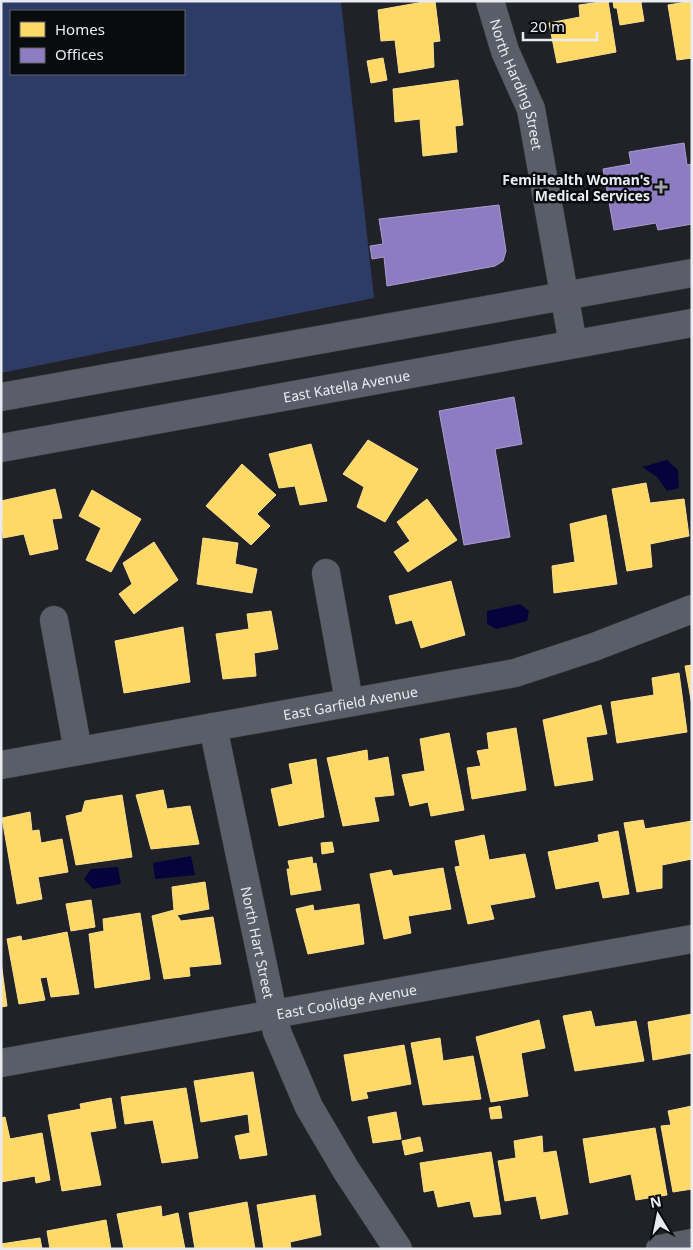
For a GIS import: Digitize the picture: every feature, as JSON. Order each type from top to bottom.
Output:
[{"type":"main road","points":[[1,397],[692,273]]},
{"type":"main road","name":"East Katella Avenue","points":[[1,448],[692,323]]},
{"type":"street","name":"North Harding Street","points":[[490,1],[504,51],[531,109],[573,344]]},
{"type":"street","points":[[326,573],[349,701]]},
{"type":"street","name":"East Garfield Avenue","points":[[1,765],[349,701],[515,673],[586,650],[692,609]]},
{"type":"street","points":[[54,620],[78,751]]},
{"type":"street","name":"North Hart Street","points":[[213,727],[273,1015],[288,1061],[309,1107],[346,1170],[398,1249]]},
{"type":"street","name":"East Coolidge Avenue","points":[[1,1063],[692,939]]},
{"type":"street","points":[[660,1249],[692,1243]]},
{"type":"shaded area","points":[[1,1],[341,1],[374,298],[1,373]]},
{"type":"shaded area","points":[[667,460],[678,470],[679,488],[667,491],[657,477],[642,467]]},
{"type":"shaded area","points":[[520,604],[529,611],[527,621],[496,629],[487,624],[487,611]]},
{"type":"shaded area","points":[[191,856],[195,875],[155,879],[153,863]]},
{"type":"shaded area","points":[[118,867],[121,884],[93,889],[84,879],[91,869]]},
{"type":"building: Homes","points":[[435,1],[440,41],[433,42],[434,67],[399,73],[395,40],[381,41],[378,10]]},
{"type":"building: Homes","points":[[608,1],[616,52],[557,63],[549,23],[580,17],[579,5]]},
{"type":"building: Homes","points":[[613,1],[643,1],[641,3],[644,21],[620,25],[617,8],[614,8]]},
{"type":"building: Homes","points":[[692,1],[692,58],[677,60],[668,5]]},
{"type":"building: Homes","points":[[383,58],[387,80],[371,83],[367,61]]},
{"type":"building: Homes","points":[[458,80],[463,125],[455,126],[457,152],[423,156],[420,119],[395,122],[393,89]]},
{"type":"building: Homes","points":[[368,440],[418,469],[385,522],[357,507],[364,487],[343,474]]},
{"type":"building: Homes","points":[[311,444],[327,501],[300,505],[295,486],[279,488],[269,454]]},
{"type":"building: Homes","points":[[242,464],[276,495],[257,514],[270,526],[251,545],[206,506]]},
{"type":"building: Homes","points":[[646,483],[650,503],[684,499],[689,536],[650,544],[652,567],[627,571],[612,489]]},
{"type":"building: Homes","points":[[55,489],[62,518],[52,519],[58,549],[30,555],[24,534],[3,538],[1,501]]},
{"type":"building: Homes","points":[[92,490],[141,519],[111,572],[86,560],[101,528],[79,516]]},
{"type":"building: Homes","points":[[427,499],[457,540],[408,572],[394,552],[410,541],[397,522]]},
{"type":"building: Homes","points":[[606,515],[617,584],[554,593],[552,566],[575,562],[570,524]]},
{"type":"building: Homes","points":[[203,538],[238,543],[235,564],[257,569],[252,593],[197,584]]},
{"type":"building: Homes","points":[[154,542],[178,580],[134,614],[119,594],[132,584],[123,563]]},
{"type":"building: Homes","points":[[451,581],[465,635],[421,648],[412,620],[396,624],[389,596]]},
{"type":"building: Homes","points":[[271,611],[278,649],[254,653],[256,676],[223,679],[216,634],[249,629],[247,614]]},
{"type":"building: Homes","points":[[183,627],[190,682],[124,693],[115,641]]},
{"type":"building: Homes","points":[[692,665],[692,705],[685,666]]},
{"type":"building: Homes","points":[[679,673],[687,732],[617,743],[611,702],[654,695],[652,678]]},
{"type":"building: Homes","points":[[601,705],[607,734],[586,737],[593,780],[555,786],[543,720]]},
{"type":"building: Homes","points":[[516,728],[526,790],[472,799],[467,768],[481,766],[477,751],[489,749],[487,733]]},
{"type":"building: Homes","points":[[449,733],[464,810],[431,816],[428,802],[410,806],[402,775],[425,771],[420,739]]},
{"type":"building: Homes","points":[[367,750],[368,761],[388,757],[394,795],[374,797],[379,821],[343,826],[327,758]]},
{"type":"building: Homes","points":[[316,759],[324,817],[279,826],[271,789],[293,784],[289,764]]},
{"type":"building: Homes","points":[[163,790],[167,809],[190,806],[199,844],[151,849],[136,795]]},
{"type":"building: Homes","points":[[122,795],[132,857],[76,865],[66,816],[82,812],[85,801]]},
{"type":"building: Homes","points":[[30,812],[32,831],[39,830],[41,843],[62,839],[68,872],[38,877],[42,899],[17,904],[2,818]]},
{"type":"building: Homes","points":[[643,820],[645,829],[692,821],[692,859],[662,865],[662,888],[637,892],[624,823]]},
{"type":"building: Homes","points":[[618,831],[629,894],[603,898],[599,881],[556,889],[548,852],[599,842],[598,835]]},
{"type":"building: Homes","points":[[484,835],[489,860],[525,854],[535,897],[490,905],[494,919],[468,924],[455,867],[460,866],[455,841]]},
{"type":"building: Homes","points":[[332,842],[334,852],[322,854],[321,843]]},
{"type":"building: Homes","points":[[312,857],[313,864],[316,863],[321,890],[291,895],[287,869],[290,869],[288,861]]},
{"type":"building: Homes","points":[[443,868],[451,909],[408,916],[411,933],[384,939],[370,874],[391,870],[393,876]]},
{"type":"building: Homes","points":[[205,882],[209,909],[177,915],[181,921],[213,917],[221,964],[189,967],[190,976],[164,979],[152,916],[174,910],[172,887]]},
{"type":"building: Homes","points":[[91,900],[95,927],[71,931],[66,904]]},
{"type":"building: Homes","points":[[359,904],[364,944],[308,954],[296,909],[313,905],[314,911]]},
{"type":"building: Homes","points":[[140,913],[150,979],[95,988],[89,934],[104,931],[103,919]]},
{"type":"building: Homes","points":[[67,932],[79,994],[51,997],[47,977],[40,978],[45,1000],[19,1004],[7,939],[21,936],[22,941]]},
{"type":"building: Homes","points":[[1,962],[7,1006],[1,1007]]},
{"type":"building: Homes","points":[[591,1011],[595,1027],[636,1021],[644,1061],[575,1071],[563,1016]]},
{"type":"building: Homes","points":[[692,1014],[692,1053],[653,1060],[648,1022]]},
{"type":"building: Homes","points":[[539,1020],[545,1048],[521,1053],[528,1096],[491,1102],[476,1037]]},
{"type":"building: Homes","points":[[440,1038],[443,1061],[473,1056],[481,1099],[423,1105],[411,1043]]},
{"type":"building: Homes","points":[[404,1045],[411,1084],[366,1092],[368,1098],[352,1101],[344,1055]]},
{"type":"building: Homes","points":[[253,1072],[267,1155],[240,1159],[235,1136],[250,1133],[248,1114],[201,1122],[194,1081]]},
{"type":"building: Homes","points":[[186,1088],[198,1158],[162,1163],[153,1120],[125,1124],[121,1097]]},
{"type":"building: Homes","points":[[111,1098],[116,1128],[90,1132],[101,1185],[62,1191],[48,1115],[81,1109],[80,1104]]},
{"type":"building: Homes","points":[[500,1106],[502,1118],[491,1119],[489,1108]]},
{"type":"building: Homes","points":[[692,1106],[692,1189],[673,1192],[661,1126],[671,1125],[668,1111]]},
{"type":"building: Homes","points":[[396,1112],[401,1139],[373,1143],[368,1117]]},
{"type":"building: Homes","points":[[5,1117],[10,1139],[42,1133],[50,1180],[36,1183],[35,1176],[1,1182],[1,1118]]},
{"type":"building: Homes","points":[[655,1128],[667,1195],[636,1200],[631,1174],[590,1183],[583,1139]]},
{"type":"building: Homes","points":[[542,1136],[543,1153],[556,1151],[568,1214],[541,1219],[536,1196],[505,1201],[498,1161],[516,1158],[514,1141]]},
{"type":"building: Homes","points":[[420,1137],[423,1151],[405,1155],[402,1141]]},
{"type":"building: Homes","points":[[491,1152],[501,1214],[474,1217],[470,1201],[438,1207],[434,1190],[424,1192],[420,1163]]},
{"type":"building: Homes","points":[[315,1195],[321,1235],[290,1242],[291,1249],[264,1249],[257,1205]]},
{"type":"building: Homes","points":[[247,1202],[255,1249],[195,1249],[189,1213]]},
{"type":"building: Homes","points":[[161,1206],[162,1217],[178,1213],[185,1249],[124,1249],[117,1214]]},
{"type":"building: Homes","points":[[106,1220],[111,1249],[50,1249],[47,1231]]},
{"type":"building: Homes","points":[[40,1238],[42,1249],[1,1249],[1,1244]]},
{"type":"building: Offices","points":[[684,143],[687,165],[692,164],[692,224],[658,230],[656,223],[614,230],[603,169],[631,164],[629,152]]},
{"type":"building: Offices","points":[[499,205],[506,251],[503,261],[495,266],[387,286],[384,257],[372,259],[370,246],[383,244],[379,219]]},
{"type":"building: Offices","points":[[514,397],[522,444],[495,449],[510,537],[464,545],[439,411]]},
{"type":"place","name":"FemiHealth Woman's Medical Services","points":[[661,187]]}]
